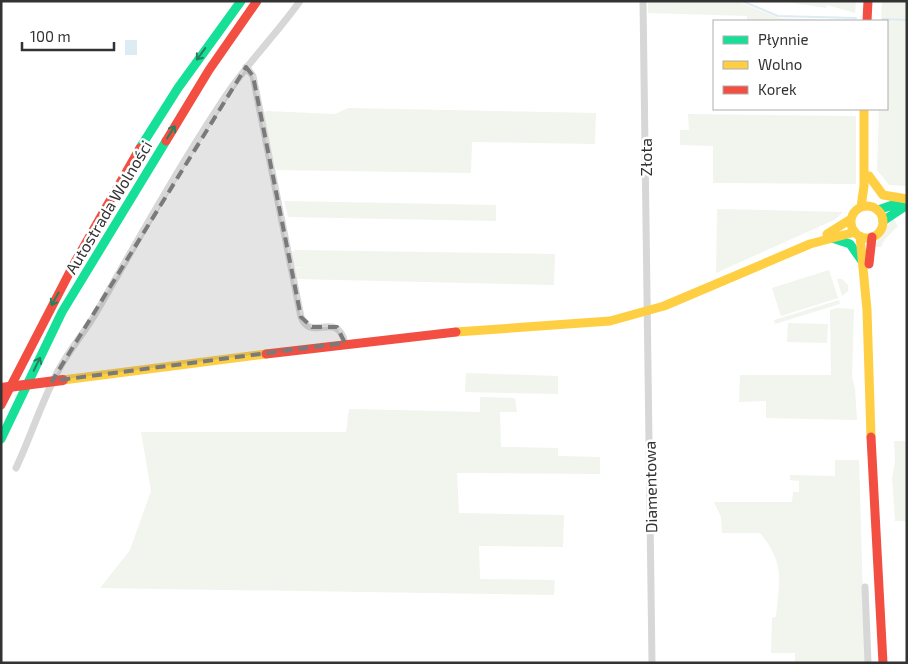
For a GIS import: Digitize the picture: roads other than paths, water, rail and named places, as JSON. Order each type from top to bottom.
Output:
[{"type":"main road","name":"Autostrada Wolności","points":[[1,406],[47,312],[122,176],[198,58],[240,1]]},
{"type":"main road","name":"Autostrada Wolności","points":[[1,439],[62,312],[208,70],[257,1]]},
{"type":"main road","points":[[867,20],[868,1]]},
{"type":"main road","points":[[861,207],[864,186],[864,110]]},
{"type":"main road","points":[[869,110],[868,176],[875,208],[883,222]]},
{"type":"main road","points":[[868,176],[883,195],[890,198],[907,199]]},
{"type":"main road","points":[[810,244],[851,219],[855,211],[861,207],[875,208],[907,199]]},
{"type":"main road","points":[[867,310],[872,237],[881,230],[883,222],[907,205]]},
{"type":"main road","points":[[851,219],[858,234],[863,262],[867,310],[871,455],[882,663]]},
{"type":"main road","points":[[1,388],[423,334],[587,324],[648,312],[810,244],[830,238],[858,234],[872,237]]},
{"type":"main road","points":[[830,238],[850,244],[863,262]]},
{"type":"street","points":[[16,468],[45,396],[64,358],[87,328],[162,199],[224,98],[246,67],[300,1]]},
{"type":"street","name":"Złota","points":[[643,1],[648,312]]},
{"type":"street","points":[[246,67],[253,76],[301,317],[303,322],[312,328],[337,327],[342,331],[345,343]]},
{"type":"street","name":"Diamentowa","points":[[648,312],[652,663]]},
{"type":"street","points":[[865,588],[868,663]]},
{"type":"waterway","points":[[742,1],[778,16],[856,18]]},
{"type":"waterway","points":[[883,19],[907,20]]}]
